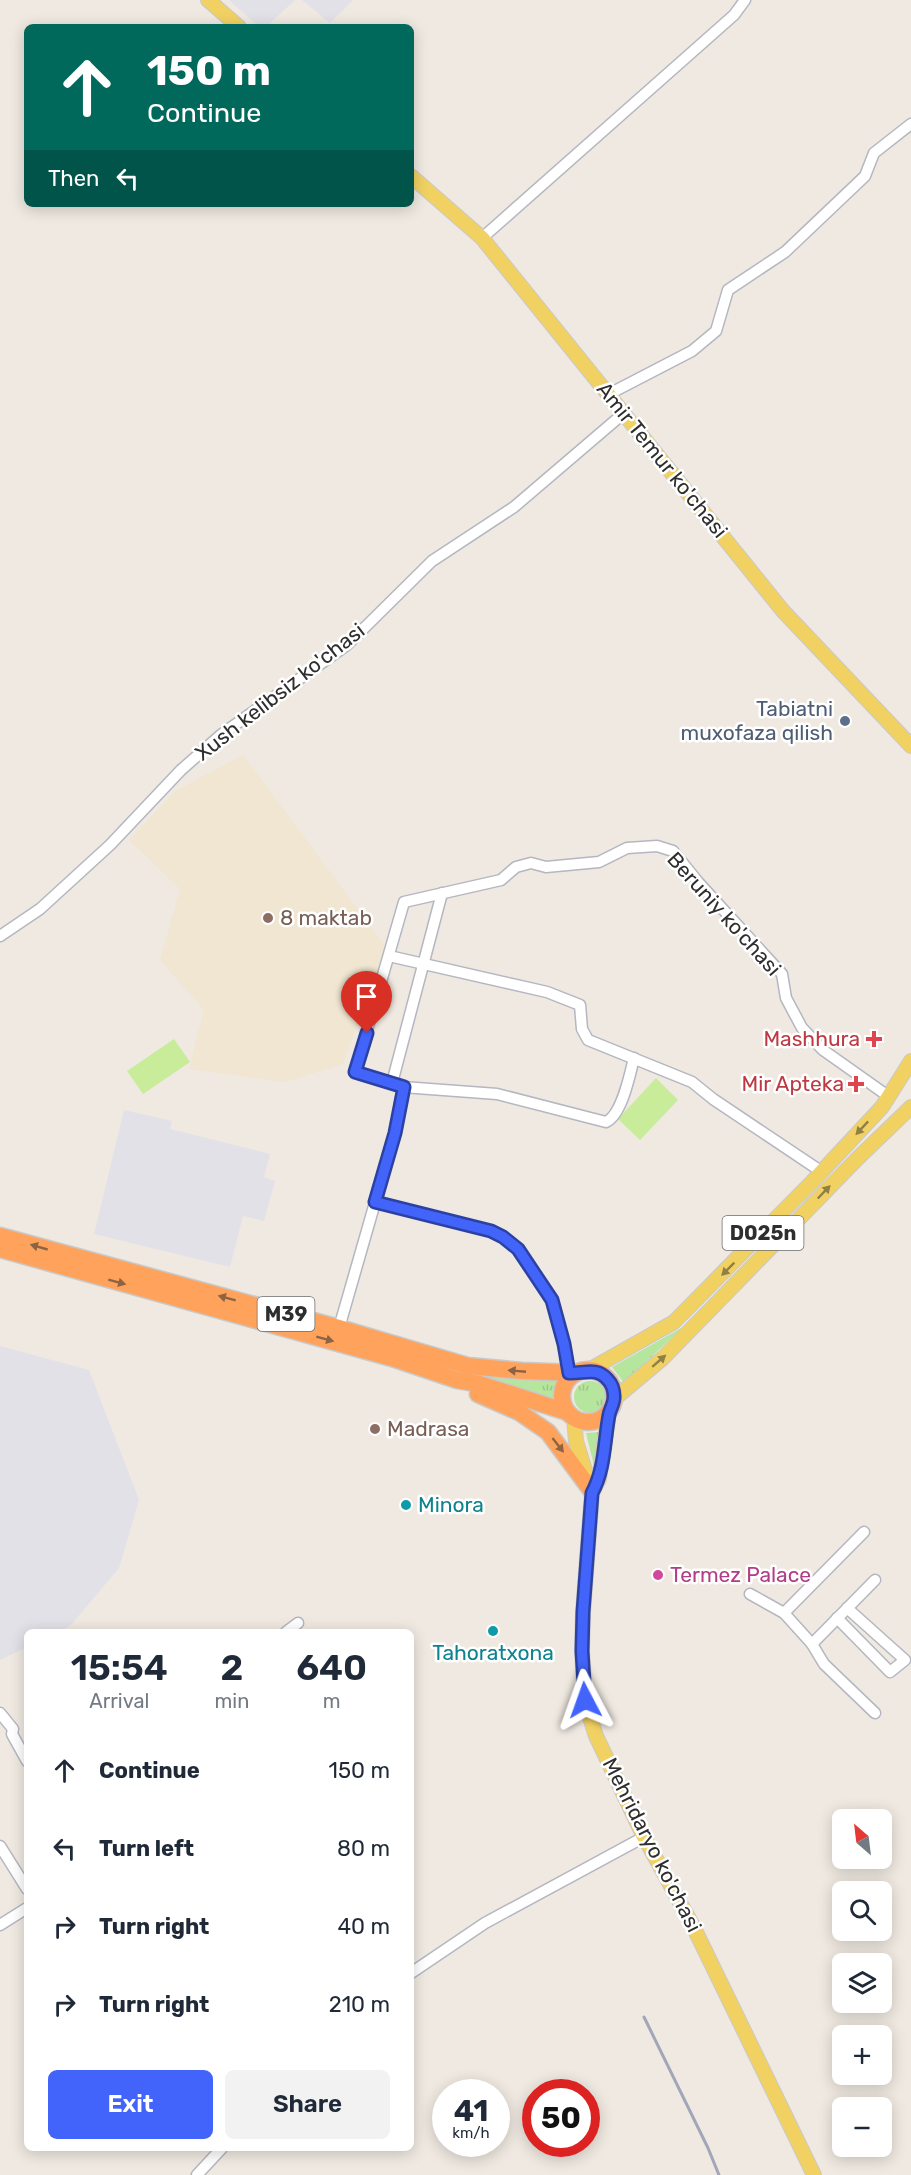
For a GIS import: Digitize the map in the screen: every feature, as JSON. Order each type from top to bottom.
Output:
[{"type":"highway","name":"M39","points":[[0,1236],[339,1328],[468,1366],[522,1371],[578,1372]]},
{"type":"highway","name":"M39","points":[[0,1249],[381,1354],[571,1415]]},
{"type":"highway","points":[[578,1372],[600,1373],[608,1379],[613,1388],[612,1405],[602,1418],[593,1422],[583,1422],[571,1415],[563,1402],[563,1391],[567,1381],[578,1372]]},
{"type":"highway","points":[[457,1380],[474,1392],[519,1412],[548,1432],[592,1492]]},
{"type":"main road","points":[[208,0],[236,24]]},
{"type":"main road","name":"Amir Temur ko'chasi","points":[[414,179],[482,238],[783,611],[911,746]]},
{"type":"main road","name":"D025n","points":[[578,1372],[674,1322],[822,1172],[882,1107],[909,1069]]},
{"type":"main road","name":"D025n","points":[[612,1405],[663,1358],[858,1158],[911,1107]]},
{"type":"main road","points":[[592,1492],[600,1479],[612,1405]]},
{"type":"main road","points":[[571,1415],[576,1441],[592,1492]]},
{"type":"main road","name":"Мehridaryo ko'chasi","points":[[592,1492],[582,1651],[585,1700],[596,1736],[644,1837],[694,1928],[814,2175]]},
{"type":"street","points":[[482,238],[725,22],[745,0]]},
{"type":"street","points":[[609,394],[692,351],[716,331],[728,290],[785,252],[865,176],[874,153],[911,124]]},
{"type":"street","name":"Xush kelibsiz ko'chasi","points":[[0,936],[40,909],[110,845],[181,770],[222,734],[347,645],[432,561],[514,507],[624,413]]},
{"type":"street","name":"Beruniy ko'chasi","points":[[392,1083],[355,1072],[404,902],[501,880],[516,867],[531,863],[546,867],[599,862],[627,848],[657,846],[673,851],[698,882],[782,974],[786,998],[801,1028],[823,1050],[888,1096]]},
{"type":"street","points":[[442,893],[392,1083],[404,1087],[497,1094],[606,1122],[611,1119],[626,1091],[634,1058]]},
{"type":"street","points":[[389,956],[546,992],[580,1005],[582,1029],[588,1040],[692,1082],[735,1114],[822,1172]]},
{"type":"street","points":[[339,1328],[395,1133],[404,1087]]},
{"type":"street","points":[[375,1202],[491,1231],[518,1249],[555,1308],[578,1372]]},
{"type":"street","points":[[784,1613],[864,1532]]},
{"type":"street","points":[[812,1644],[875,1580]]},
{"type":"street","points":[[750,1594],[784,1613],[812,1644],[824,1664],[875,1713]]},
{"type":"street","points":[[837,1618],[890,1672],[905,1660],[847,1608]]},
{"type":"street","points":[[290,1629],[298,1623]]},
{"type":"street","points":[[0,1713],[13,1729],[12,1734],[24,1756]]},
{"type":"street","points":[[414,1971],[485,1923],[644,1837]]},
{"type":"street","points":[[0,1846],[24,1884]]},
{"type":"street","points":[[0,1925],[24,1910]]},
{"type":"street","points":[[197,2175],[219,2151]]},
{"type":"shaded area","points":[[229,0],[295,0],[269,24],[256,24]]},
{"type":"shaded area","points":[[302,0],[353,0],[330,23]]},
{"type":"shaded area","name":"8 maktab","points":[[243,755],[386,947],[343,1064],[286,1082],[189,1069],[204,1010],[160,960],[180,889],[129,840],[175,791]]},
{"type":"shaded area","points":[[124,1110],[172,1121],[170,1129],[270,1154],[264,1177],[275,1181],[264,1221],[243,1216],[230,1267],[94,1234]]},
{"type":"shaded area","points":[[0,1346],[89,1370],[139,1500],[119,1568],[70,1626],[64,1629],[24,1629],[24,1648],[0,1660]]},
{"type":"green space","points":[[174,1039],[190,1062],[143,1094],[127,1071]]},
{"type":"green space","points":[[656,1078],[678,1100],[640,1140],[618,1119]]},
{"type":"green space","points":[[683,1327],[624,1383],[612,1367]]},
{"type":"green space","points":[[486,1377],[557,1379],[553,1392],[554,1402]]},
{"type":"green space","points":[[590,1381],[601,1386],[606,1397],[601,1408],[590,1413],[579,1408],[574,1397],[579,1386]]},
{"type":"green space","points":[[601,1432],[596,1474],[586,1433]]},
{"type":"railway","points":[[644,2017],[719,2175]]},
{"type":"place","name":"Tabiatni muxofaza qilish","points":[[845,721]]},
{"type":"place","name":"8 maktab","points":[[268,918]]},
{"type":"place","name":"Mashhura","points":[[874,1039]]},
{"type":"place","name":"Mir Apteka","points":[[856,1084]]},
{"type":"place","name":"Madrasa","points":[[375,1429]]},
{"type":"place","name":"Minora","points":[[406,1505]]},
{"type":"place","name":"Termez Palace","points":[[658,1575]]},
{"type":"place","name":"Tahoratxona","points":[[493,1631]]},
{"type":"route","points":[[367,1033],[355,1072],[404,1087],[395,1133],[375,1202],[491,1231],[503,1237],[518,1249],[552,1300],[569,1373],[590,1370],[600,1373],[608,1379],[613,1388],[613,1406],[609,1412],[600,1479],[592,1493],[583,1612],[582,1651],[585,1700]]}]
